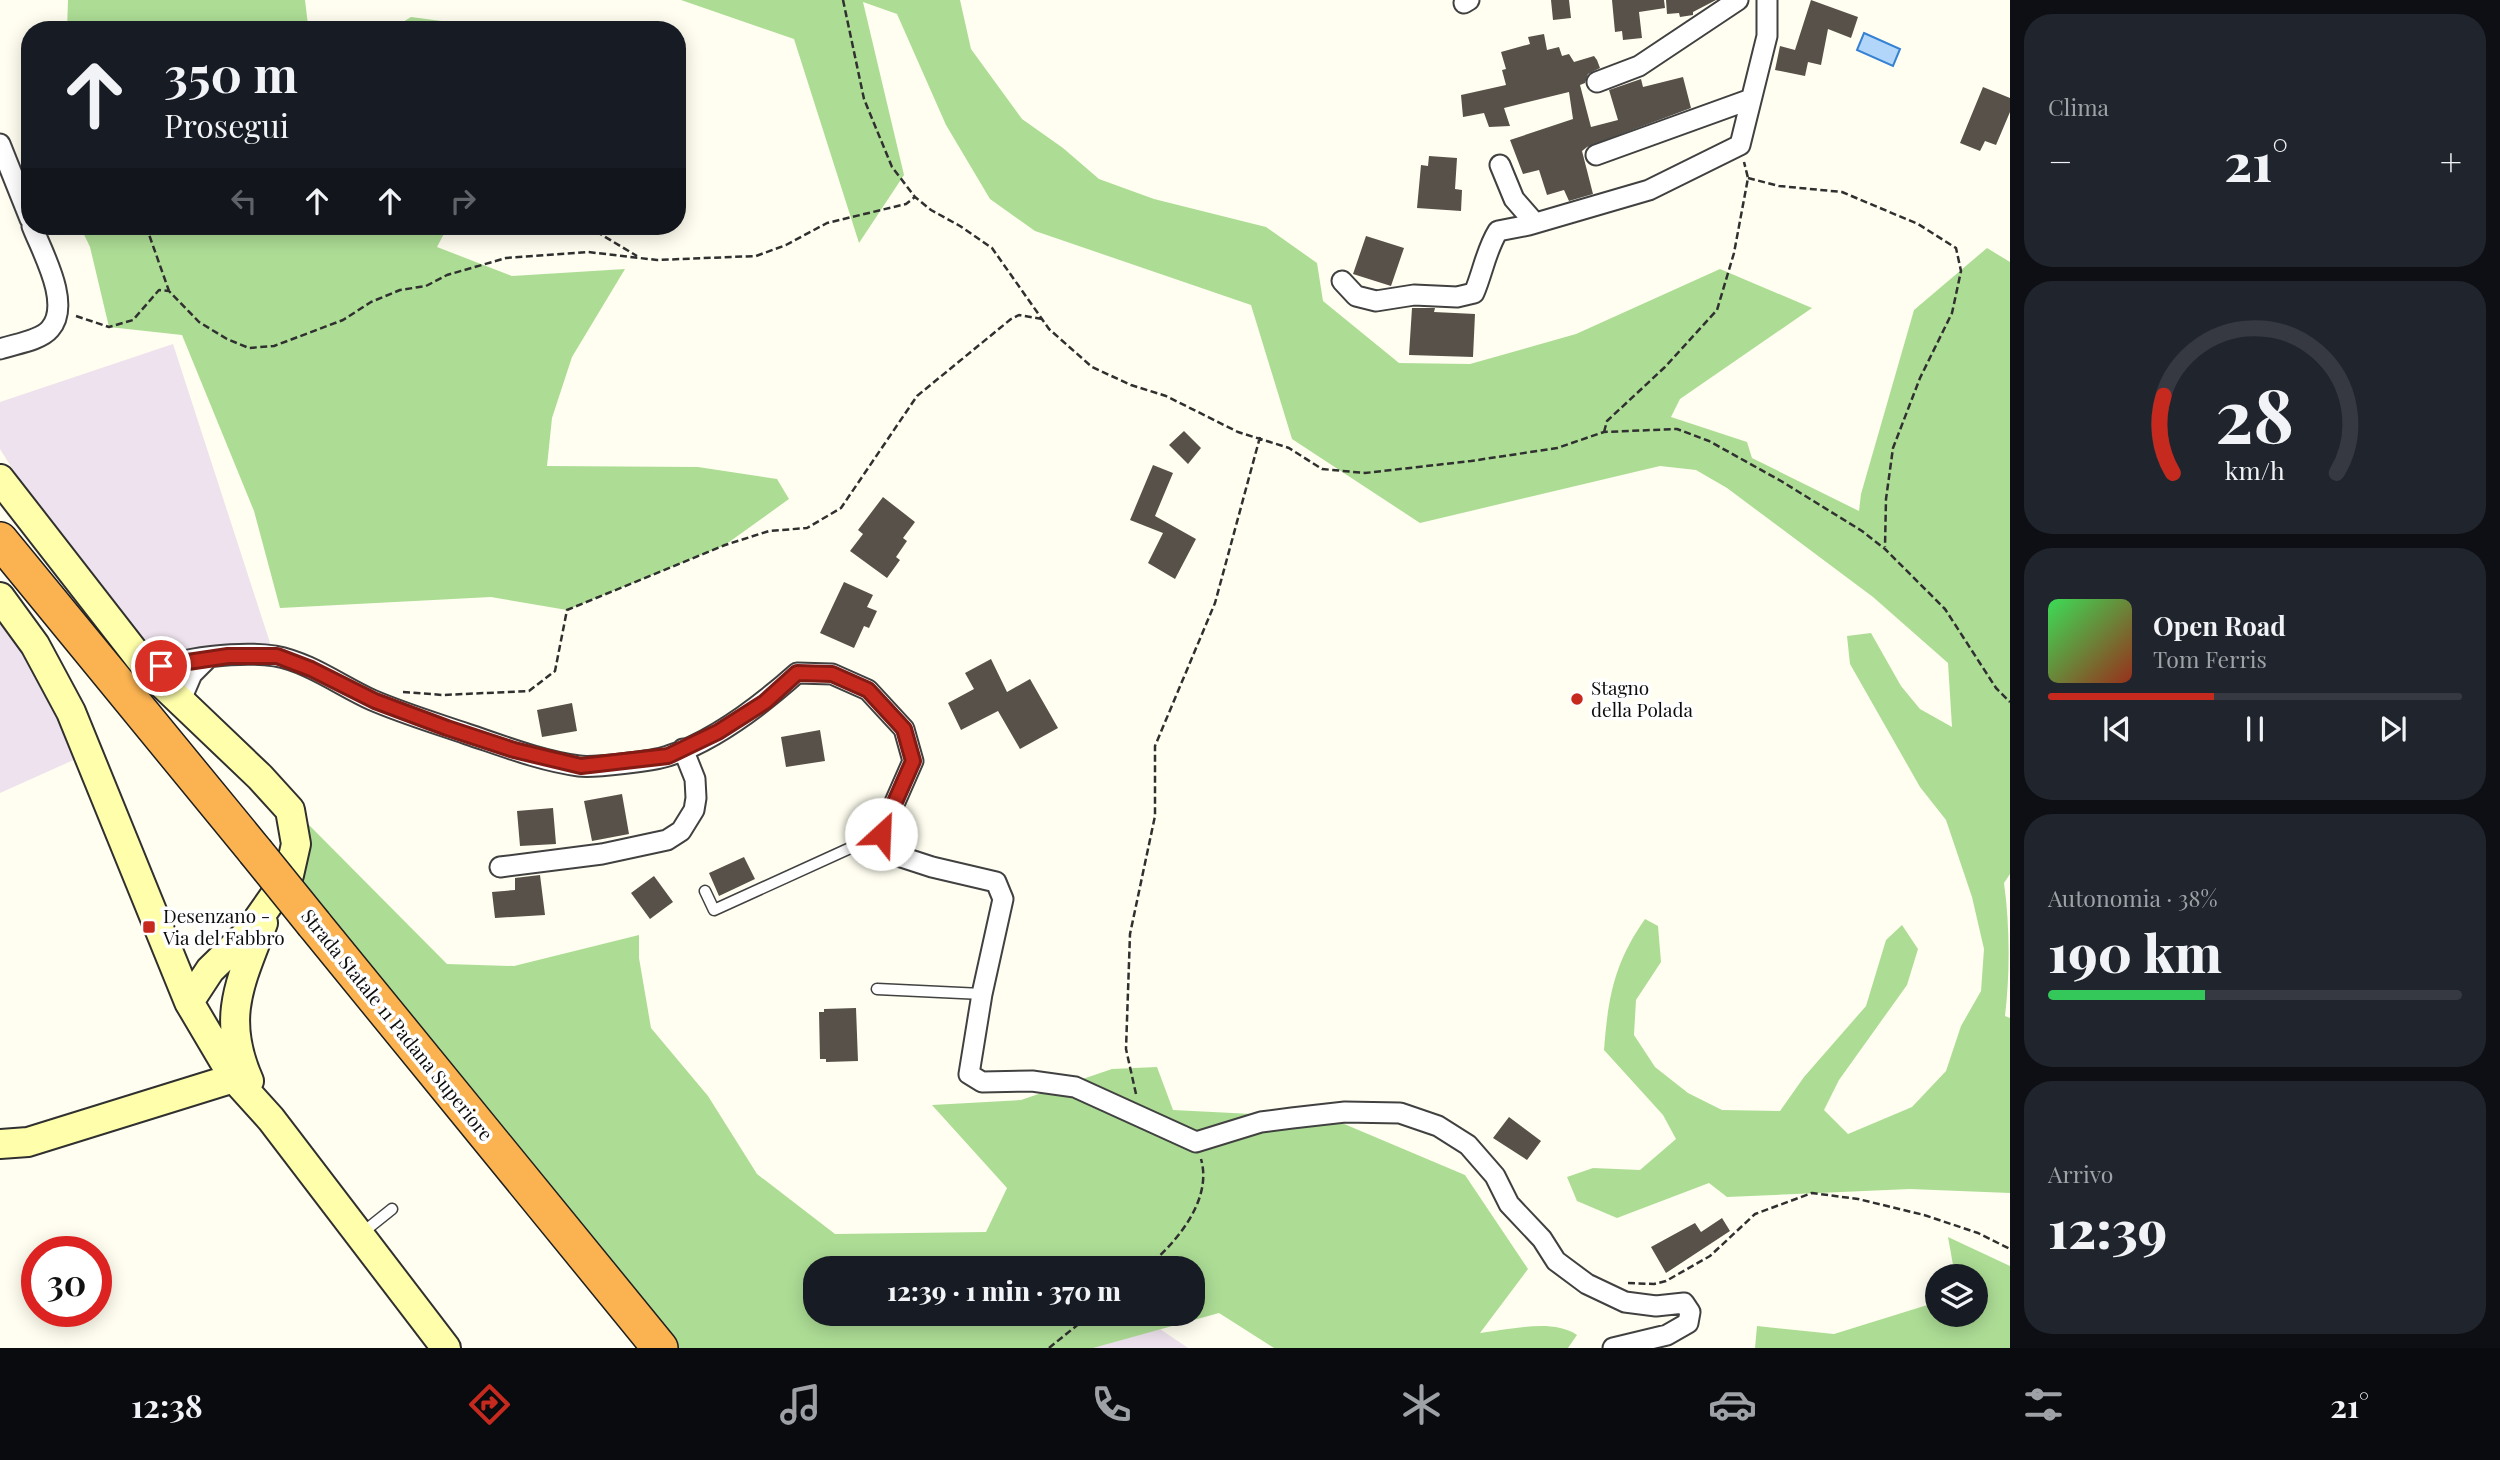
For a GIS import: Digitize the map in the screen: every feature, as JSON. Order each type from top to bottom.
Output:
[{"type":"highway","name":"Strada Statale 11 Padana Superiore","points":[[0,540],[660,1348]]},
{"type":"street","points":[[1597,82],[1639,66],[1738,0]]},
{"type":"street","points":[[1342,281],[1356,296],[1376,301],[1414,295],[1457,297],[1474,293],[1488,247],[1498,231],[1649,190],[1740,145],[1767,36],[1767,0]]},
{"type":"street","points":[[1596,155],[1751,99]]},
{"type":"street","points":[[0,144],[21,196]]},
{"type":"street","points":[[1500,165],[1514,199],[1535,223]]},
{"type":"street","points":[[0,349],[39,337],[50,330],[59,311],[55,284],[36,235]]},
{"type":"street","points":[[0,479],[150,671],[260,777],[290,810],[296,844],[289,875],[269,907],[249,932],[210,970],[189,1002]]},
{"type":"street","points":[[0,597],[35,645],[71,712],[189,1002],[234,1077],[262,1108],[446,1348]]},
{"type":"street","points":[[150,671],[161,666],[208,658],[277,656],[311,669],[375,701],[447,728],[514,750],[581,766],[668,756],[718,732],[765,702],[797,673],[832,674],[868,690],[904,729],[913,761],[881,834],[892,854],[932,867],[996,882],[1003,899],[982,994],[969,1074],[982,1082],[1032,1081],[1075,1087],[1196,1142],[1261,1122],[1345,1112],[1400,1113],[1438,1126],[1468,1145],[1494,1176],[1509,1204],[1542,1239],[1556,1261],[1587,1284],[1625,1303],[1656,1306],[1684,1303],[1690,1312],[1689,1323],[1667,1335],[1613,1348]]},
{"type":"street","points":[[180,702],[192,674],[208,658]]},
{"type":"street","points":[[500,867],[603,854],[667,840],[681,831],[694,810],[696,798],[695,779],[683,749]]},
{"type":"street","points":[[262,1108],[244,1069],[235,1036],[234,1000],[269,907]]},
{"type":"street","points":[[167,945],[195,954],[226,953]]},
{"type":"street","points":[[189,1002],[228,990],[240,982]]},
{"type":"street","points":[[0,1144],[28,1142],[234,1077]]},
{"type":"lane","points":[[705,891],[714,910],[881,834]]},
{"type":"lane","points":[[877,989],[982,994]]},
{"type":"lane","points":[[359,1235],[392,1209]]},
{"type":"path","points":[[843,0],[864,99],[892,167],[915,197],[992,248],[1049,329],[1092,367],[1131,385],[1166,396],[1238,432],[1289,448],[1322,469],[1365,473],[1471,461],[1557,447],[1604,432],[1677,429],[1709,441],[1781,481],[1885,548],[1945,609],[1996,688],[2010,702]]},
{"type":"path","points":[[1604,432],[1607,421],[1665,367],[1717,310],[1734,253],[1748,178],[1740,145]]},
{"type":"path","points":[[1748,178],[1779,186],[1842,192],[1918,223],[1956,248],[1961,271],[1952,313],[1920,378],[1893,448],[1886,499],[1885,548]]},
{"type":"path","points":[[149,235],[169,291],[199,323],[249,348],[274,346],[343,320],[371,302],[400,290],[426,286],[447,275],[506,258],[588,252],[657,260],[756,256],[786,245],[827,223],[906,204],[915,197]]},
{"type":"path","points":[[602,235],[640,258]]},
{"type":"path","points":[[59,311],[109,327],[133,320],[159,290],[169,291]]},
{"type":"path","points":[[393,691],[443,695],[529,691],[555,671],[567,610],[758,534],[807,528],[841,508],[917,397],[1011,319],[1020,315],[1042,319]]},
{"type":"path","points":[[1143,1119],[1126,1049],[1130,934],[1155,816],[1155,746],[1215,603],[1260,437]]},
{"type":"path","points":[[1157,1256],[1191,1219],[1205,1173],[1196,1142]]},
{"type":"path","points":[[1621,1283],[1654,1284],[1667,1281],[1710,1256],[1755,1214],[1812,1192],[1924,1214],[1978,1233],[2010,1249]]},
{"type":"path","points":[[1049,1348],[1076,1326]]},
{"type":"shaded area","points":[[173,344],[272,649],[166,654],[151,650],[100,609],[0,449],[0,402]]},
{"type":"shaded area","points":[[0,614],[45,681],[78,758],[0,793]]},
{"type":"shaded area","points":[[1160,1329],[1188,1348],[1093,1348],[1096,1346]]},
{"type":"green space","points":[[68,0],[305,0],[308,21],[67,21]]},
{"type":"green space","points":[[681,0],[960,0],[971,49],[1022,119],[1063,148],[1099,179],[1154,199],[1266,227],[1317,263],[1323,301],[1399,363],[1470,364],[1576,334],[1720,269],[1812,308],[1680,399],[1671,417],[1747,442],[1752,458],[1859,511],[1861,494],[1914,310],[1987,248],[2010,262],[2010,874],[2004,883],[2009,950],[2005,1016],[2010,1018],[2010,1193],[1910,1189],[1727,1197],[1709,1183],[1617,1218],[1577,1201],[1567,1177],[1593,1168],[1640,1170],[1676,1139],[1663,1115],[1604,1050],[1611,997],[1619,966],[1645,919],[1658,926],[1661,962],[1636,1000],[1634,1035],[1655,1067],[1688,1093],[1722,1110],[1780,1111],[1804,1077],[1866,1006],[1886,940],[1902,925],[1918,949],[1907,985],[1839,1080],[1824,1110],[1848,1134],[1912,1107],[1946,1071],[1961,1026],[1981,991],[1984,949],[1972,897],[1946,820],[1920,787],[1850,664],[1847,636],[1871,633],[1901,686],[1920,709],[1952,727],[1948,663],[1873,597],[1727,488],[1696,470],[1660,466],[1420,523],[1292,439],[1251,305],[1035,231],[990,199],[946,125],[897,14],[863,2],[904,175],[859,243],[794,39]]},
{"type":"green space","points":[[411,17],[441,21],[405,21]]},
{"type":"green space","points":[[84,235],[443,235],[437,247],[512,276],[625,269],[572,357],[552,418],[547,466],[698,467],[777,479],[789,499],[725,545],[567,610],[491,597],[280,608],[254,511],[182,335],[109,327],[90,247]]},
{"type":"green space","points":[[309,825],[447,964],[514,966],[639,935],[639,958],[651,1028],[708,1096],[757,1174],[835,1234],[986,1232],[1007,1188],[932,1105],[1021,1100],[1112,1069],[1157,1067],[1173,1110],[1330,1118],[1465,1175],[1528,1269],[1480,1333],[1543,1326],[1567,1330],[1577,1335],[1568,1348],[1274,1348],[1219,1313],[1205,1317],[1205,1256],[803,1256],[803,1326],[1172,1326],[1093,1348],[675,1348],[300,887]]},
{"type":"green space","points":[[1948,1237],[2010,1266],[2010,1348],[1755,1348],[1757,1326],[1834,1334],[1925,1306],[1925,1327],[1988,1327],[1988,1264],[1953,1264]]},
{"type":"water","points":[[1864,33],[1900,49],[1893,66],[1857,50]]},
{"type":"building","points":[[1551,0],[1569,0],[1571,18],[1553,20]]},
{"type":"building","points":[[1612,0],[1664,0],[1665,8],[1639,12],[1642,38],[1623,40],[1622,31],[1615,32]]},
{"type":"building","points":[[1666,0],[1716,0],[1693,12],[1693,15],[1680,17],[1679,13],[1667,14]]},
{"type":"building","points":[[1811,0],[1858,17],[1851,38],[1828,29],[1821,65],[1808,62],[1805,76],[1775,70],[1780,46],[1795,50]]},
{"type":"building","points":[[1544,34],[1547,50],[1559,47],[1562,56],[1569,54],[1574,62],[1594,56],[1597,60],[1600,68],[1588,74],[1585,83],[1580,85],[1591,127],[1618,120],[1609,90],[1641,79],[1643,87],[1683,77],[1691,108],[1587,147],[1582,151],[1593,194],[1569,201],[1564,190],[1547,195],[1539,170],[1523,174],[1510,140],[1573,119],[1569,92],[1504,108],[1510,126],[1489,127],[1484,113],[1463,117],[1461,95],[1506,85],[1502,70],[1506,69],[1501,52],[1530,44],[1528,37]]},
{"type":"building","points":[[1983,87],[2010,98],[2010,112],[1996,145],[1985,141],[1980,151],[1960,143]]},
{"type":"building","points":[[1429,156],[1457,158],[1455,189],[1462,190],[1461,211],[1417,208],[1421,165],[1428,166]]},
{"type":"building","points":[[1366,236],[1404,248],[1391,286],[1353,274]]},
{"type":"building","points":[[1412,308],[1435,308],[1434,312],[1475,314],[1473,357],[1409,355]]},
{"type":"building","points":[[1184,431],[1201,448],[1188,464],[1169,445]]},
{"type":"building","points":[[1153,465],[1173,473],[1155,516],[1196,539],[1175,579],[1148,563],[1163,533],[1130,520]]},
{"type":"building","points":[[883,497],[915,522],[903,538],[907,541],[896,557],[900,560],[887,578],[850,551],[863,534],[858,530]]},
{"type":"building","points":[[844,582],[873,595],[867,607],[877,611],[869,628],[864,626],[854,648],[820,633]]},
{"type":"building","points":[[991,659],[1007,692],[1030,679],[1058,728],[1020,749],[998,711],[961,730],[948,703],[974,689],[965,673]]},
{"type":"building","points":[[572,703],[577,731],[542,737],[537,710]]},
{"type":"building","points":[[820,730],[825,761],[786,767],[781,737]]},
{"type":"building","points":[[622,794],[629,834],[592,841],[584,801]]},
{"type":"building","points":[[553,808],[556,844],[520,846],[517,811]]},
{"type":"building","points":[[744,857],[755,879],[719,896],[709,873]]},
{"type":"building","points":[[540,875],[545,915],[495,918],[492,892],[515,890],[515,878]]},
{"type":"building","points":[[654,876],[673,902],[650,919],[631,893]]},
{"type":"building","points":[[856,1008],[858,1061],[826,1062],[826,1059],[820,1059],[819,1012],[824,1012],[824,1009]]},
{"type":"building","points":[[1509,1117],[1541,1141],[1527,1160],[1493,1138]]},
{"type":"building","points":[[1722,1218],[1730,1231],[1666,1273],[1651,1247],[1695,1223],[1701,1232]]},
{"type":"place","name":"Stagno della Polada","points":[[1577,699]]},
{"type":"place","name":"Desenzano - Via del Fabbro","points":[[149,927]]},
{"type":"route","points":[[161,666],[228,656],[277,656],[311,669],[375,701],[447,728],[514,750],[581,766],[668,756],[718,732],[765,702],[797,673],[832,674],[868,690],[904,729],[913,761],[881,834]]}]
